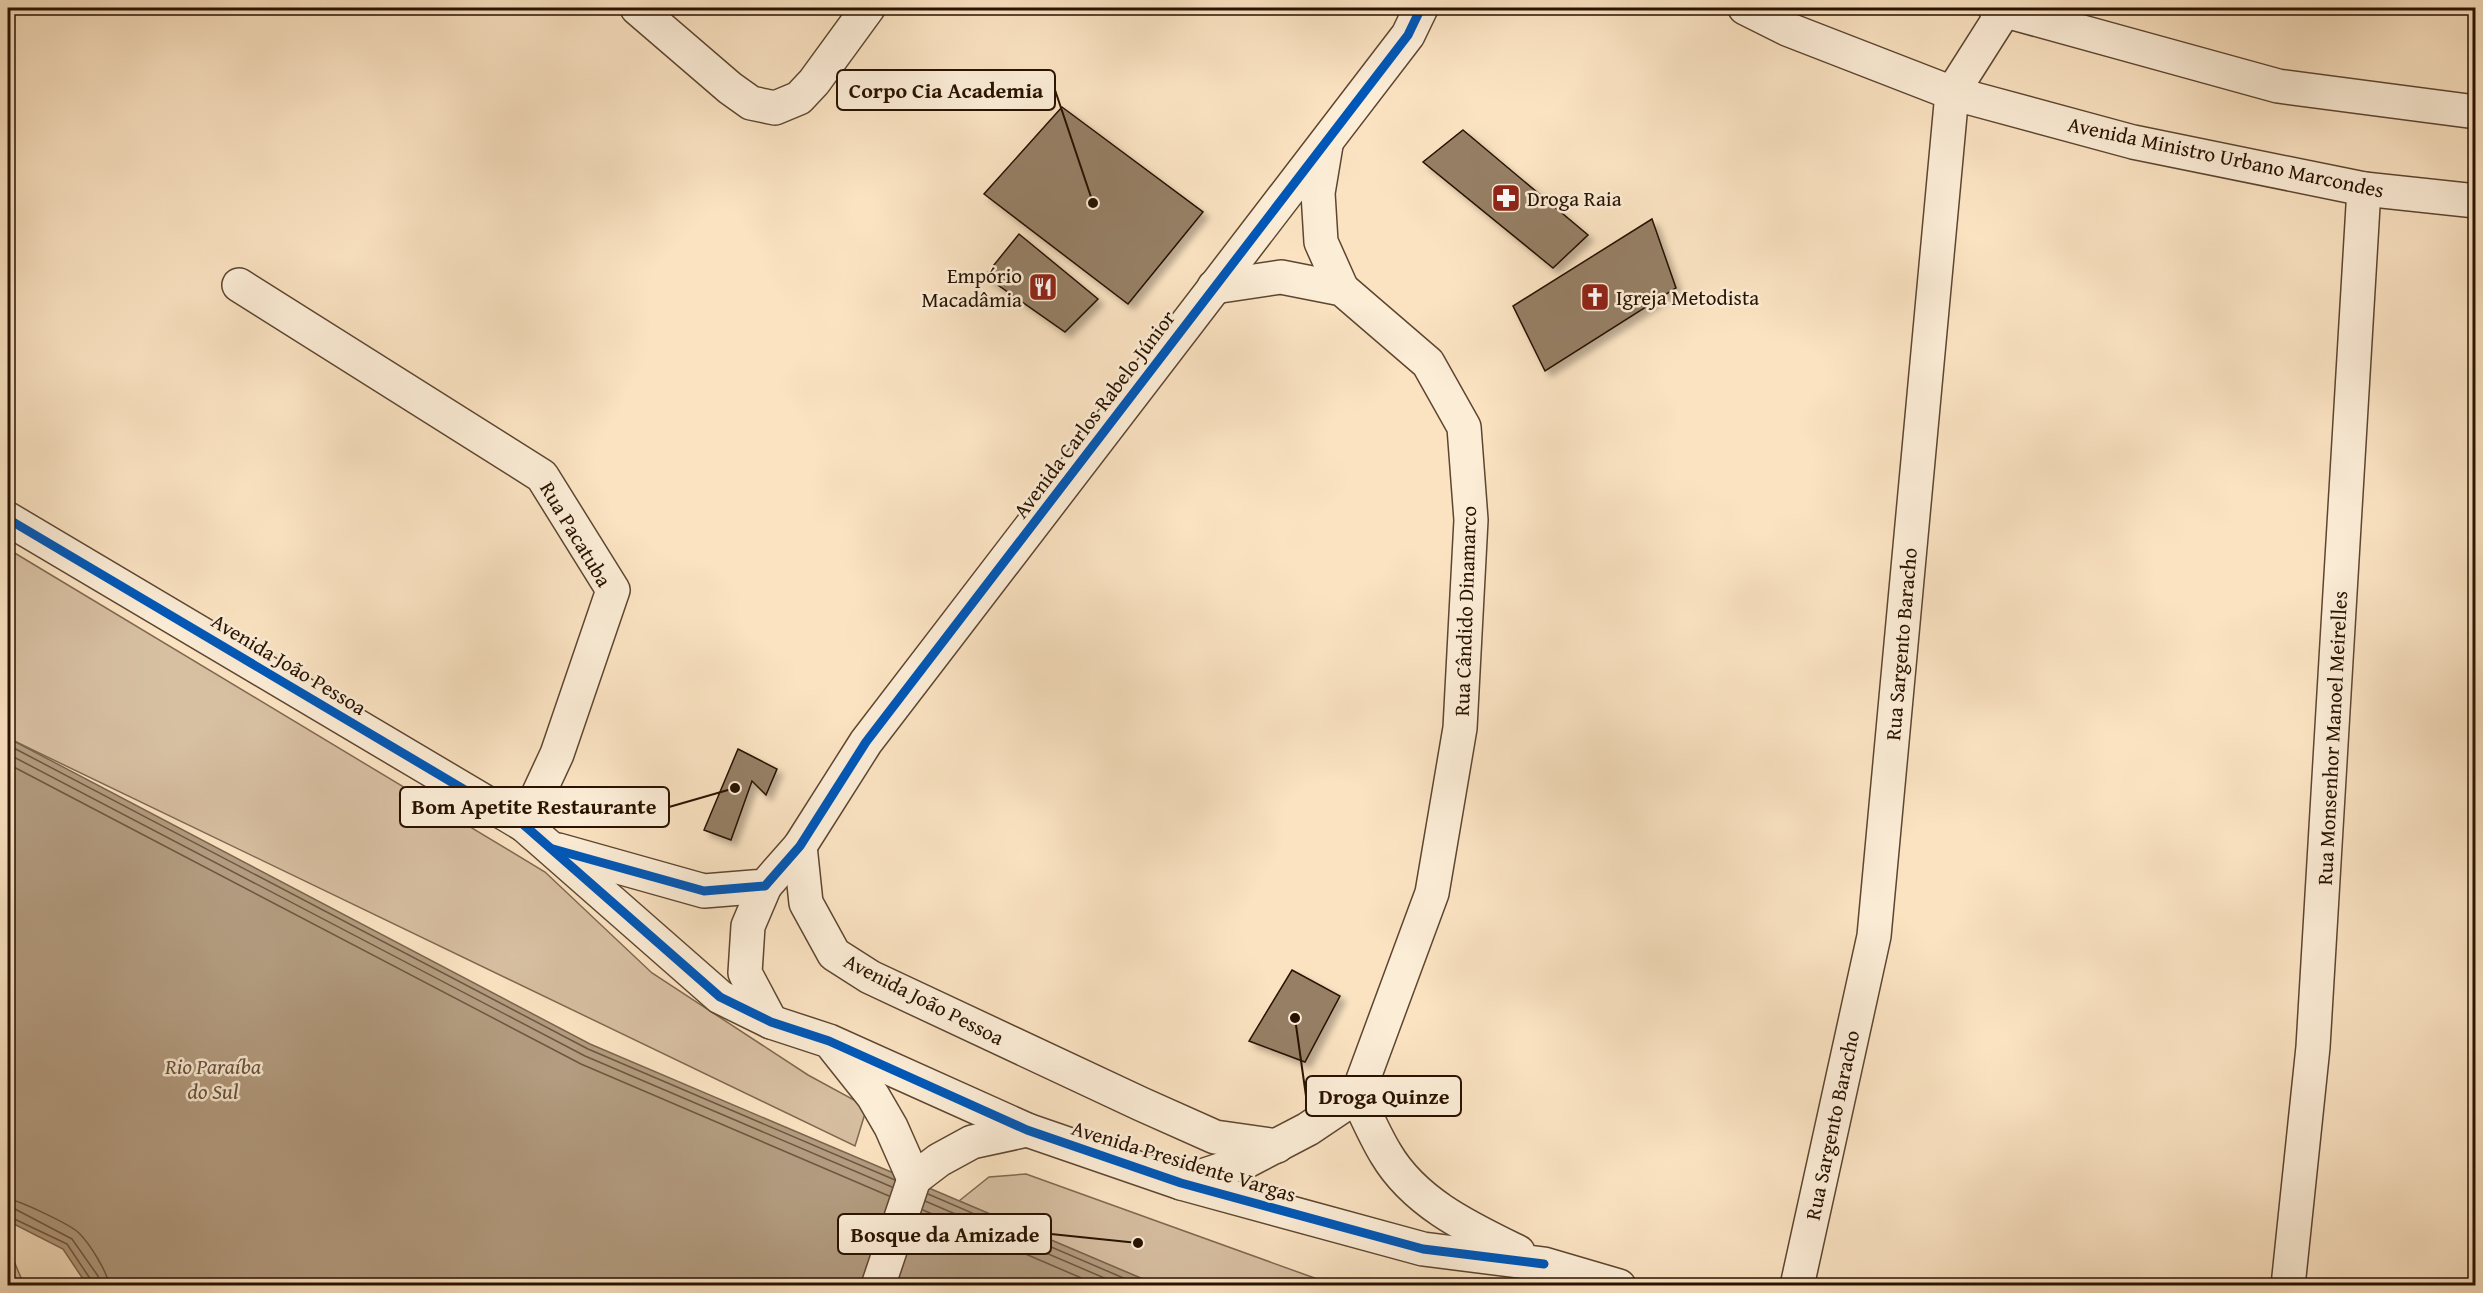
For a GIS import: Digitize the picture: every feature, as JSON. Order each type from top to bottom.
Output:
[{"type":"street","points":[[637,8],[730,88],[751,103],[776,108],[798,98],[814,82],[868,8]]},
{"type":"street","name":"Avenida Carlos Rabelo Júnior","points":[[800,846],[866,742],[1326,143],[1414,21],[1445,8]]},
{"type":"street","name":"Avenida Ministro Urbano Marcondes","points":[[1745,8],[1787,29],[1952,93],[2133,142],[2364,189],[2475,201]]},
{"type":"street","points":[[2001,8],[2278,87],[2475,112]]},
{"type":"street","name":"Rua Sargento Baracho","points":[[1797,1286],[1874,936],[1952,93],[2001,8]]},
{"type":"street","points":[[1326,143],[1318,193],[1322,242],[1342,289]]},
{"type":"street","name":"Rua Monsenhor Manoel Meirelles","points":[[2288,1286],[2313,1047],[2364,189]]},
{"type":"street","name":"Rua Cândido Dinamarco","points":[[1214,287],[1281,277],[1342,289],[1428,363],[1464,428],[1471,520],[1460,729],[1432,893],[1357,1096]]},
{"type":"street","name":"Rua Pacatuba","points":[[238,285],[542,476],[613,590],[557,754],[524,825]]},
{"type":"street","name":"Avenida João Pessoa","points":[[8,519],[524,825],[720,998],[771,1022],[829,1041]]},
{"type":"street","points":[[771,1022],[745,973],[748,926],[765,886],[800,846]]},
{"type":"street","name":"Avenida João Pessoa","points":[[800,846],[806,903],[834,954],[870,976],[1215,1137],[1277,1146]]},
{"type":"street","name":"Avenida João Pessoa","points":[[547,847],[704,891],[765,886]]},
{"type":"street","points":[[829,1041],[873,1096],[891,1127],[913,1187]]},
{"type":"street","name":"Avenida Presidente Vargas","points":[[829,1041],[1027,1130],[1181,1183],[1423,1249],[1544,1264]]},
{"type":"street","points":[[1181,1183],[1247,1161],[1308,1129],[1357,1096]]},
{"type":"street","name":"Avenida Presidente Vargas","points":[[1357,1096],[1386,1156],[1419,1194],[1460,1224],[1544,1264],[1619,1286]]},
{"type":"street","points":[[878,1286],[913,1187],[939,1160],[972,1142],[1027,1130]]},
{"type":"shaded area","points":[[8,549],[545,872],[652,973],[808,1075],[867,1107],[855,1146],[8,738]]},
{"type":"shaded area","points":[[1026,1174],[1334,1285],[1157,1285],[959,1201],[989,1177]]},
{"type":"shaded area","points":[[8,1247],[24,1285],[8,1285]]},
{"type":"water","name":"Rio Paraíba do Sul","points":[[8,738],[590,1044],[1157,1285],[87,1285],[63,1249],[8,1221]]},
{"type":"building","points":[[1062,107],[1203,212],[1128,304],[984,194]]},
{"type":"building","name":"Droga Raia","points":[[1463,130],[1588,235],[1553,268],[1423,162]]},
{"type":"building","name":"Igreja Metodista","points":[[1652,219],[1676,288],[1545,371],[1513,306]]},
{"type":"building","name":"Empório Macadâmia","points":[[1019,234],[1098,299],[1065,332],[985,276]]},
{"type":"building","points":[[738,749],[777,769],[766,795],[752,781],[731,840],[704,830]]},
{"type":"building","points":[[1292,970],[1340,996],[1305,1062],[1249,1041]]},
{"type":"cycle path","points":[[553,849],[704,891],[765,886],[800,846],[866,742],[1408,35],[1421,8]]},
{"type":"cycle path","points":[[8,519],[524,825],[720,997],[771,1022],[829,1041],[1027,1130],[1181,1183],[1423,1249],[1544,1264]]},
{"type":"place","name":"Droga Raia","points":[[1506,198]]},
{"type":"place","name":"Corpo Cia Academia","points":[[1093,203]]},
{"type":"place","name":"Empório Macadâmia","points":[[1043,287]]},
{"type":"place","name":"Igreja Metodista","points":[[1595,297]]},
{"type":"place","name":"Bom Apetite Restaurante","points":[[735,788]]},
{"type":"place","name":"Droga Quinze","points":[[1295,1018]]},
{"type":"place","name":"Bosque da Amizade","points":[[1138,1243]]}]
